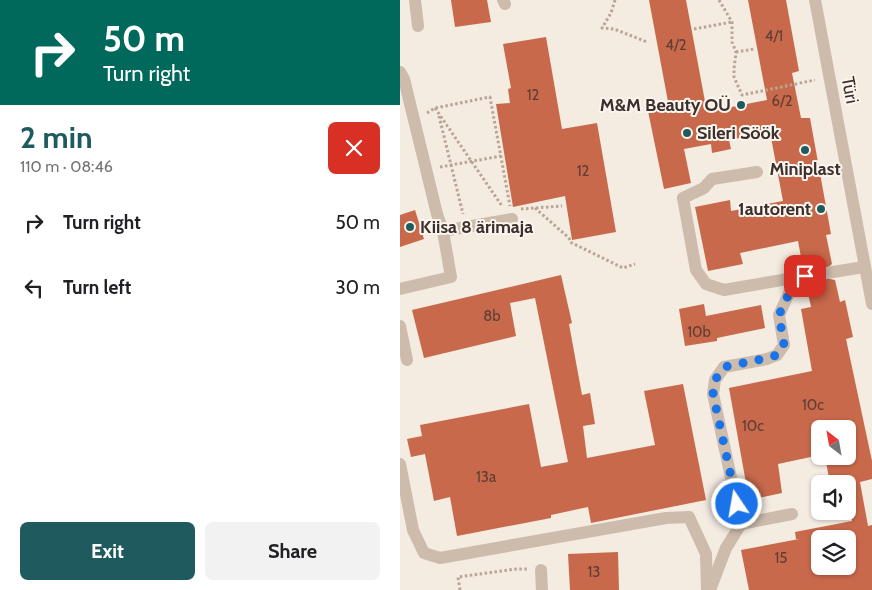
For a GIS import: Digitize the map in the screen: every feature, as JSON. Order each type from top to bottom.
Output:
[{"type":"street","points":[[415,0],[418,26]]},
{"type":"street","name":"Türi","points":[[815,0],[872,304]]},
{"type":"street","points":[[400,72],[404,79],[443,231],[451,277],[400,289]]},
{"type":"street","points":[[709,590],[726,548],[741,524],[713,394],[715,380],[724,367],[777,355],[784,345],[779,315],[800,277],[724,290],[706,284],[696,270],[683,198],[704,188],[712,178],[757,172]]},
{"type":"street","points":[[443,231],[509,215]]},
{"type":"street","points":[[833,272],[864,267]]},
{"type":"street","points":[[400,326],[407,360]]},
{"type":"street","points":[[400,464],[413,530],[424,553],[440,558],[666,518],[689,517],[706,554],[709,590]]},
{"type":"street","points":[[741,524],[792,514]]},
{"type":"street","points":[[542,570],[542,590]]},
{"type":"path","points":[[615,0],[611,13],[602,28],[614,29],[647,42]]},
{"type":"path","points":[[719,0],[732,22],[732,42],[736,52],[734,77],[742,96],[830,77]]},
{"type":"path","points":[[694,29],[732,22]]},
{"type":"path","points":[[736,52],[754,49]]},
{"type":"path","points":[[414,121],[435,108],[490,97],[509,215]]},
{"type":"path","points":[[435,108],[509,215]]},
{"type":"path","points":[[439,114],[463,217]]},
{"type":"path","points":[[426,169],[501,156]]},
{"type":"path","points":[[536,208],[570,242],[623,268],[635,264]]},
{"type":"path","points":[[460,590],[458,577],[516,569],[542,570]]},
{"type":"building","points":[[451,0],[487,0],[491,22],[455,27]]},
{"type":"building","points":[[649,0],[686,0],[707,112],[767,100],[748,0],[786,0],[799,71],[792,73],[801,118],[810,118],[831,234],[826,235],[832,264],[826,269],[825,274],[830,279],[835,280],[840,302],[845,300],[853,337],[846,339],[872,461],[872,479],[860,482],[868,526],[872,525],[872,590],[749,590],[741,550],[799,539],[796,539],[795,532],[856,520],[856,475],[828,475],[827,465],[856,465],[856,420],[811,420],[811,457],[778,464],[782,493],[749,500],[729,388],[812,371],[801,309],[811,307],[806,284],[812,279],[813,274],[808,269],[803,268],[798,241],[740,253],[743,264],[708,271],[695,207],[730,200],[731,211],[783,201],[770,132],[729,140],[731,149],[712,153],[711,144],[684,149],[691,183],[664,189],[648,111],[669,107]]},
{"type":"building","points":[[546,37],[562,129],[597,123],[616,232],[572,240],[565,196],[513,207],[496,104],[510,103],[508,89],[511,88],[503,44]]},
{"type":"building","name":"Kiisa 8 ärimaja","points":[[415,210],[424,239],[400,247],[400,215]]},
{"type":"building","points":[[561,275],[572,323],[569,324],[582,395],[590,393],[595,424],[583,426],[587,458],[655,445],[644,391],[683,384],[706,500],[591,523],[588,507],[551,515],[551,518],[457,536],[450,497],[434,501],[425,454],[411,457],[407,439],[422,436],[420,425],[529,404],[541,467],[568,462],[535,298],[510,303],[516,336],[424,358],[412,310]]},
{"type":"building","points":[[704,304],[706,316],[761,305],[765,328],[717,338],[717,341],[685,346],[679,309]]},
{"type":"building","points":[[618,552],[619,590],[570,590],[568,554]]},
{"type":"tunnel","points":[[805,276],[833,272]]},
{"type":"place","name":"M&M Beauty OÜ","points":[[741,105]]},
{"type":"place","name":"Sileri Söök","points":[[687,133]]},
{"type":"place","name":"Miniplast","points":[[805,150]]},
{"type":"place","name":"1autorent","points":[[821,209]]},
{"type":"place","name":"Kiisa 8 ärimaja","points":[[410,227]]},
{"type":"route","points":[[737,504],[713,394],[715,380],[724,367],[777,355],[784,345],[779,315],[796,278],[805,276]]}]
